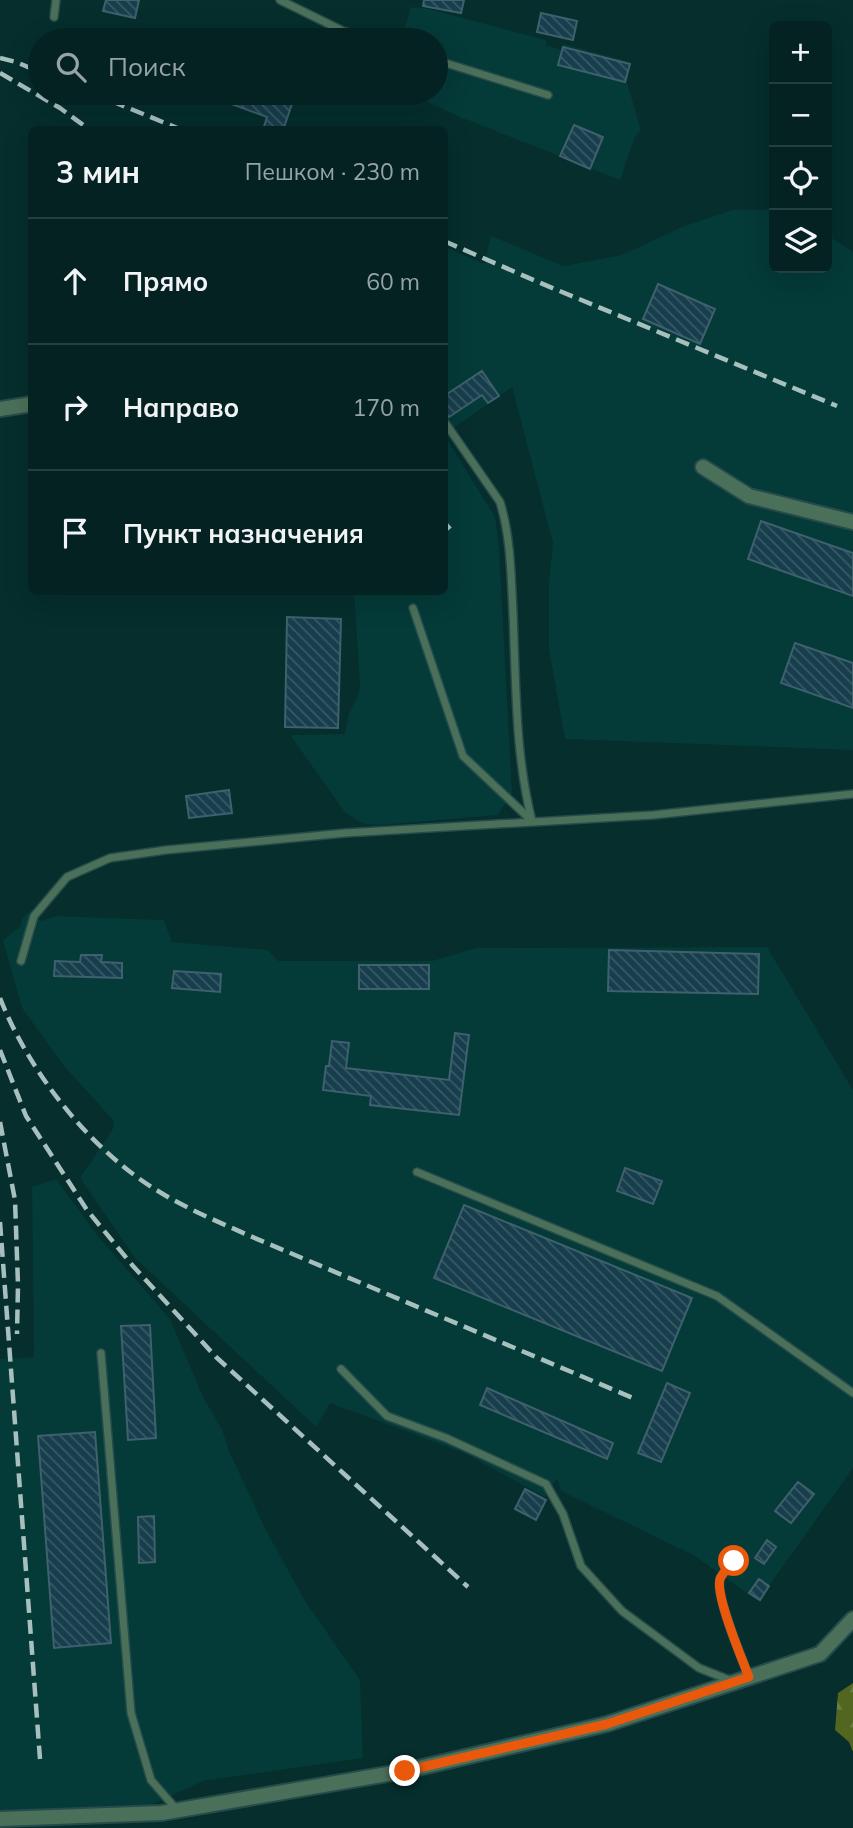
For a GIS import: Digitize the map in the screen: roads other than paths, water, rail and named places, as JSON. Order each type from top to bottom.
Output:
[{"type":"street","points":[[0,409],[28,405]]},
{"type":"street","points":[[702,467],[749,496],[853,522]]},
{"type":"street","points":[[0,1819],[162,1813],[405,1771],[607,1724],[820,1654],[853,1619]]},
{"type":"lane","points":[[54,18],[56,0]]},
{"type":"lane","points":[[280,0],[337,28]]},
{"type":"lane","points":[[448,64],[548,95]]},
{"type":"lane","points":[[448,427],[500,502],[505,517],[511,558],[519,754],[532,821]]},
{"type":"lane","points":[[413,608],[463,756],[532,821]]},
{"type":"lane","points":[[21,961],[34,916],[67,877],[110,858],[345,833],[653,815],[853,794]]},
{"type":"lane","points":[[417,1172],[717,1296],[853,1393]]},
{"type":"lane","points":[[101,1353],[131,1713],[151,1780],[178,1810]]},
{"type":"lane","points":[[341,1369],[387,1416],[446,1438],[547,1484],[563,1514],[581,1566],[622,1611],[699,1668],[734,1682]]},
{"type":"lane","points":[[734,1561],[720,1579],[723,1607],[749,1677]]},
{"type":"railway","points":[[0,58],[28,67]]},
{"type":"railway","points":[[0,73],[28,89]]},
{"type":"railway","points":[[55,105],[85,126]]},
{"type":"railway","points":[[121,105],[172,126]]},
{"type":"railway","points":[[448,243],[837,406]]},
{"type":"railway","points":[[0,998],[27,1054],[64,1107],[109,1154],[158,1191],[250,1236],[633,1398]]},
{"type":"railway","points":[[0,1050],[26,1116],[87,1210],[133,1266],[216,1357],[468,1587]]},
{"type":"railway","points":[[0,1122],[15,1200],[17,1334]]},
{"type":"railway","points":[[0,1222],[40,1759]]}]
